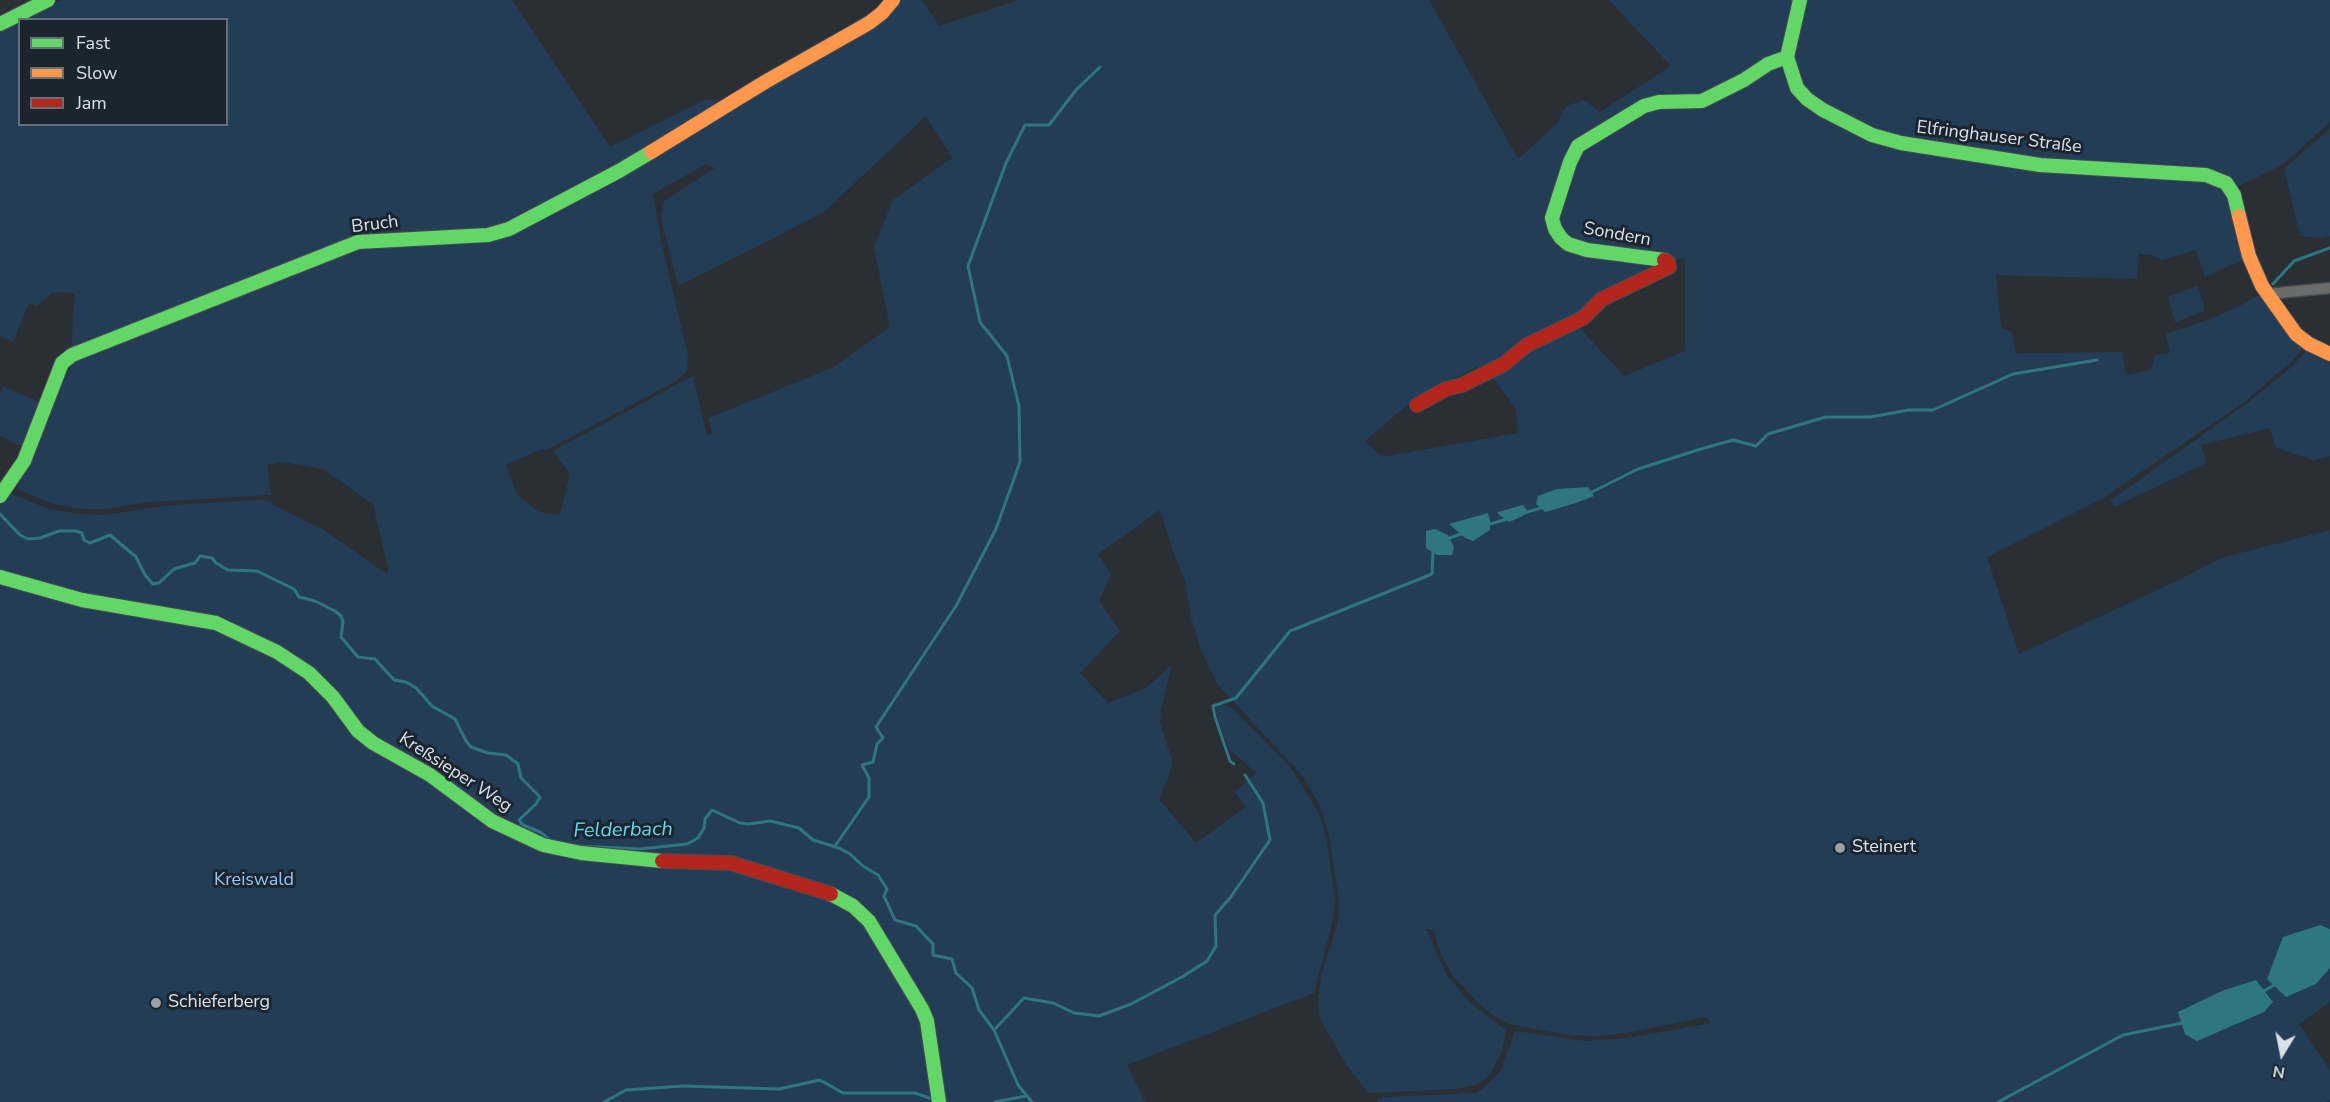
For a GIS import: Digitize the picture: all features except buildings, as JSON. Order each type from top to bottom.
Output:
[{"type":"street","points":[[0,24],[48,0]]},
{"type":"street","name":"Bruch","points":[[0,496],[24,461],[62,363],[72,355],[358,242],[488,235],[509,229],[619,171],[882,14],[893,0]]},
{"type":"street","points":[[1787,57],[1800,0]]},
{"type":"street","name":"Elfringhauser Straße","points":[[1787,57],[1794,81],[1807,99],[1850,125],[1872,135],[1901,143],[2040,165],[2206,175],[2220,179],[2226,183],[2234,195],[2249,256],[2264,290],[2296,334],[2308,344],[2330,354]]},
{"type":"street","name":"Sondern","points":[[1417,405],[1446,389],[1462,385],[1504,364],[1527,345],[1584,318],[1602,299],[1669,267],[1668,262],[1663,260],[1587,250],[1568,244],[1561,238],[1551,218],[1570,162],[1578,146],[1644,106],[1659,102],[1702,101],[1744,81],[1768,64],[1787,57]]},
{"type":"street","points":[[2264,290],[2330,288]]},
{"type":"street","name":"Kreßsieper Weg","points":[[0,577],[82,600],[216,622],[277,652],[309,673],[333,697],[358,731],[373,743],[430,775],[492,821],[543,845],[581,853],[650,861],[731,863],[828,892],[853,906],[869,921],[922,1009],[927,1021],[939,1102]]},
{"type":"green space","points":[[61,0],[512,0],[610,147],[705,100],[723,101],[589,183],[493,231],[364,238],[71,351],[75,293],[53,292],[37,306],[29,303],[13,342],[0,336],[0,31],[18,22],[18,126],[228,126],[228,18],[24,18]]},
{"type":"green space","name":"Kreiswald","points":[[902,0],[922,0],[939,26],[1019,0],[1429,0],[1518,159],[1557,124],[1566,106],[1584,100],[1600,112],[1671,66],[1609,0],[1795,0],[1787,34],[1786,56],[1769,62],[1771,64],[1791,56],[1806,0],[2330,0],[2330,122],[2282,165],[2237,187],[2217,174],[2204,172],[2040,161],[1900,140],[1846,116],[1824,102],[1816,108],[1843,127],[1869,140],[1898,150],[2023,168],[2202,179],[2219,183],[2225,187],[2232,200],[2244,259],[2205,277],[2196,250],[2162,260],[2151,255],[2139,254],[2137,279],[1996,275],[2001,327],[2012,332],[2016,353],[2122,352],[2126,375],[2151,370],[2155,355],[2170,353],[2166,334],[2205,321],[2257,296],[2264,295],[2304,347],[2292,361],[2243,403],[2103,498],[1987,557],[2019,654],[2179,580],[2221,558],[2330,530],[2330,1002],[2299,1024],[2330,1070],[2330,1100],[2325,1102],[1377,1102],[1385,1097],[1476,1093],[1501,1070],[1515,1031],[1585,1041],[1628,1038],[1711,1023],[1706,1017],[1626,1033],[1597,1036],[1569,1035],[1512,1025],[1493,1015],[1478,1003],[1453,976],[1440,952],[1433,929],[1426,929],[1446,974],[1468,1001],[1506,1030],[1502,1052],[1488,1077],[1476,1085],[1457,1089],[1368,1093],[1344,1061],[1319,1014],[1321,976],[1338,922],[1339,902],[1329,834],[1320,806],[1303,776],[1218,685],[1202,653],[1191,617],[1185,581],[1160,510],[1098,554],[1111,574],[1099,601],[1120,631],[1080,673],[1108,703],[1146,688],[1172,664],[1160,723],[1172,760],[1170,773],[1159,799],[1196,843],[1246,807],[1235,792],[1256,773],[1229,749],[1216,714],[1217,706],[1231,707],[1291,768],[1318,812],[1326,837],[1335,900],[1332,923],[1314,993],[1127,1065],[1145,1102],[942,1102],[935,1068],[927,1067],[933,1102],[0,1102],[0,582],[81,605],[208,625],[275,653],[309,676],[337,704],[361,738],[428,778],[489,822],[536,845],[557,853],[652,863],[731,865],[793,882],[873,926],[876,924],[846,898],[762,867],[729,859],[691,857],[653,859],[628,854],[582,852],[558,848],[538,840],[476,808],[433,774],[361,729],[330,689],[290,655],[218,621],[146,611],[76,597],[0,572],[0,506],[11,494],[49,509],[103,515],[170,505],[262,500],[272,502],[273,505],[324,530],[387,574],[388,568],[373,504],[323,469],[284,462],[267,465],[271,495],[149,502],[106,509],[82,509],[53,504],[17,489],[72,364],[140,332],[366,245],[486,241],[513,235],[635,169],[800,67],[862,32]],"holes":[[[926,116],[952,158],[893,200],[874,247],[890,327],[832,368],[708,418],[712,433],[707,436],[693,376],[553,451],[570,474],[560,515],[539,512],[517,495],[506,465],[542,449],[547,450],[676,381],[687,371],[688,356],[661,240],[653,194],[706,164],[715,168],[664,201],[661,217],[678,286],[823,213]],[[1685,258],[1685,351],[1624,376],[1578,326],[1584,312],[1601,296]],[[1477,367],[1495,380],[1516,409],[1518,433],[1382,457],[1365,441],[1418,396]]]},
{"type":"green space","points":[[2330,129],[2330,236],[2321,238],[2300,236],[2284,169]]},
{"type":"green space","points":[[2197,286],[2204,304],[2203,312],[2175,322],[2168,297]]},
{"type":"green space","points":[[2308,348],[2330,356],[2330,456],[2313,460],[2276,448],[2270,428],[2201,445],[2206,463],[2114,507],[2111,500],[2245,405],[2294,365]]},
{"type":"green space","points":[[3,386],[41,403],[21,446],[0,436],[0,395]]},
{"type":"shaded area","points":[[1588,487],[1594,496],[1576,503],[1545,512],[1536,504],[1538,496],[1557,489]]},
{"type":"shaded area","points":[[1523,505],[1527,510],[1523,516],[1509,522],[1498,514],[1498,512]]},
{"type":"shaded area","points":[[1488,513],[1490,530],[1473,541],[1465,538],[1449,524]]},
{"type":"shaded area","points":[[1435,529],[1448,535],[1454,547],[1452,555],[1437,555],[1426,548],[1426,531]]},
{"type":"shaded area","points":[[2320,925],[2330,929],[2330,968],[2316,984],[2286,997],[2267,979],[2283,937]]},
{"type":"shaded area","points":[[2256,980],[2273,1002],[2264,1012],[2197,1041],[2185,1034],[2178,1012],[2224,990]]},
{"type":"waterway","points":[[835,846],[869,797],[869,778],[862,765],[873,762],[877,744],[883,738],[876,727],[956,606],[996,529],[1020,462],[1019,406],[1007,356],[980,322],[968,266],[1006,163],[1025,125],[1049,125],[1076,90],[1100,67]]},
{"type":"waterway","points":[[2273,284],[2294,261],[2330,248]]},
{"type":"waterway","points":[[1590,493],[1638,469],[1733,440],[1756,446],[1768,434],[1826,417],[1870,417],[1909,410],[1933,410],[2013,374],[2097,360]]},
{"type":"waterway","points":[[1521,514],[1544,507]]},
{"type":"waterway","name":"Felderbach","points":[[0,514],[20,535],[28,539],[40,538],[59,531],[76,531],[82,533],[84,540],[90,543],[110,535],[136,557],[145,575],[153,584],[159,583],[174,569],[195,563],[200,556],[212,558],[228,570],[257,571],[294,589],[299,597],[315,601],[335,611],[341,616],[343,622],[341,637],[358,657],[375,659],[394,680],[406,682],[416,688],[432,706],[455,719],[471,747],[488,753],[506,755],[518,764],[521,778],[540,797],[519,820],[523,825],[542,833],[552,842]]},
{"type":"waterway","points":[[1487,525],[1507,519]]},
{"type":"waterway","points":[[1447,539],[1461,534]]},
{"type":"waterway","points":[[1234,764],[1230,761],[1213,706],[1236,698],[1290,631],[1432,574],[1433,550]]},
{"type":"waterway","points":[[994,1030],[1024,998],[1053,1003],[1074,1013],[1099,1016],[1131,1004],[1207,961],[1216,946],[1215,915],[1230,898],[1270,840],[1263,803],[1245,775]]},
{"type":"waterway","name":"Felderbach","points":[[578,846],[640,849],[687,844],[698,838],[704,828],[705,819],[712,810],[740,823],[770,821],[799,828],[813,840],[850,854],[863,866],[878,875],[887,889],[884,896],[895,920],[916,926],[933,944],[933,955],[952,959],[956,973],[972,988],[979,1010],[994,1030],[1018,1085],[1032,1102]]},
{"type":"waterway","points":[[2264,991],[2274,985]]},
{"type":"waterway","points":[[1998,1102],[2123,1035],[2182,1023]]},
{"type":"waterway","points":[[604,1102],[626,1090],[683,1086],[779,1089],[820,1080],[843,1093],[915,1093],[935,1100]]},
{"type":"waterway","points":[[995,1102],[1026,1096]]},
{"type":"traffic: fast","points":[[0,24],[48,0]]},
{"type":"traffic: fast","points":[[1800,0],[1787,57],[1797,88],[1807,99],[1823,110],[1872,135],[1901,143],[2040,165],[2206,175],[2226,183],[2234,195],[2239,216]]},
{"type":"traffic: fast","points":[[1664,260],[1587,250],[1568,244],[1561,238],[1552,218],[1570,162],[1578,146],[1644,106],[1659,102],[1702,101],[1744,80],[1768,64],[1787,57]]},
{"type":"traffic: fast","points":[[0,496],[24,461],[62,363],[72,355],[358,242],[488,235],[509,229],[651,152]]},
{"type":"traffic: fast","points":[[0,577],[82,600],[216,623],[277,652],[309,673],[333,697],[358,731],[373,743],[430,775],[492,821],[543,845],[581,853],[662,861]]},
{"type":"traffic: fast","points":[[831,894],[853,906],[869,921],[922,1009],[927,1021],[939,1102]]},
{"type":"traffic: slow","points":[[651,152],[765,82],[869,23],[893,0]]},
{"type":"traffic: slow","points":[[2239,216],[2249,256],[2262,286],[2296,334],[2309,344],[2330,354]]},
{"type":"traffic: jam","points":[[1417,405],[1446,389],[1462,385],[1504,364],[1527,345],[1583,318],[1602,299],[1669,267],[1668,262],[1664,260]]},
{"type":"traffic: jam","points":[[662,861],[731,863],[831,894]]},
{"type":"place","name":"Steinert","points":[[1840,848]]},
{"type":"place","name":"Schieferberg","points":[[156,1003]]}]
